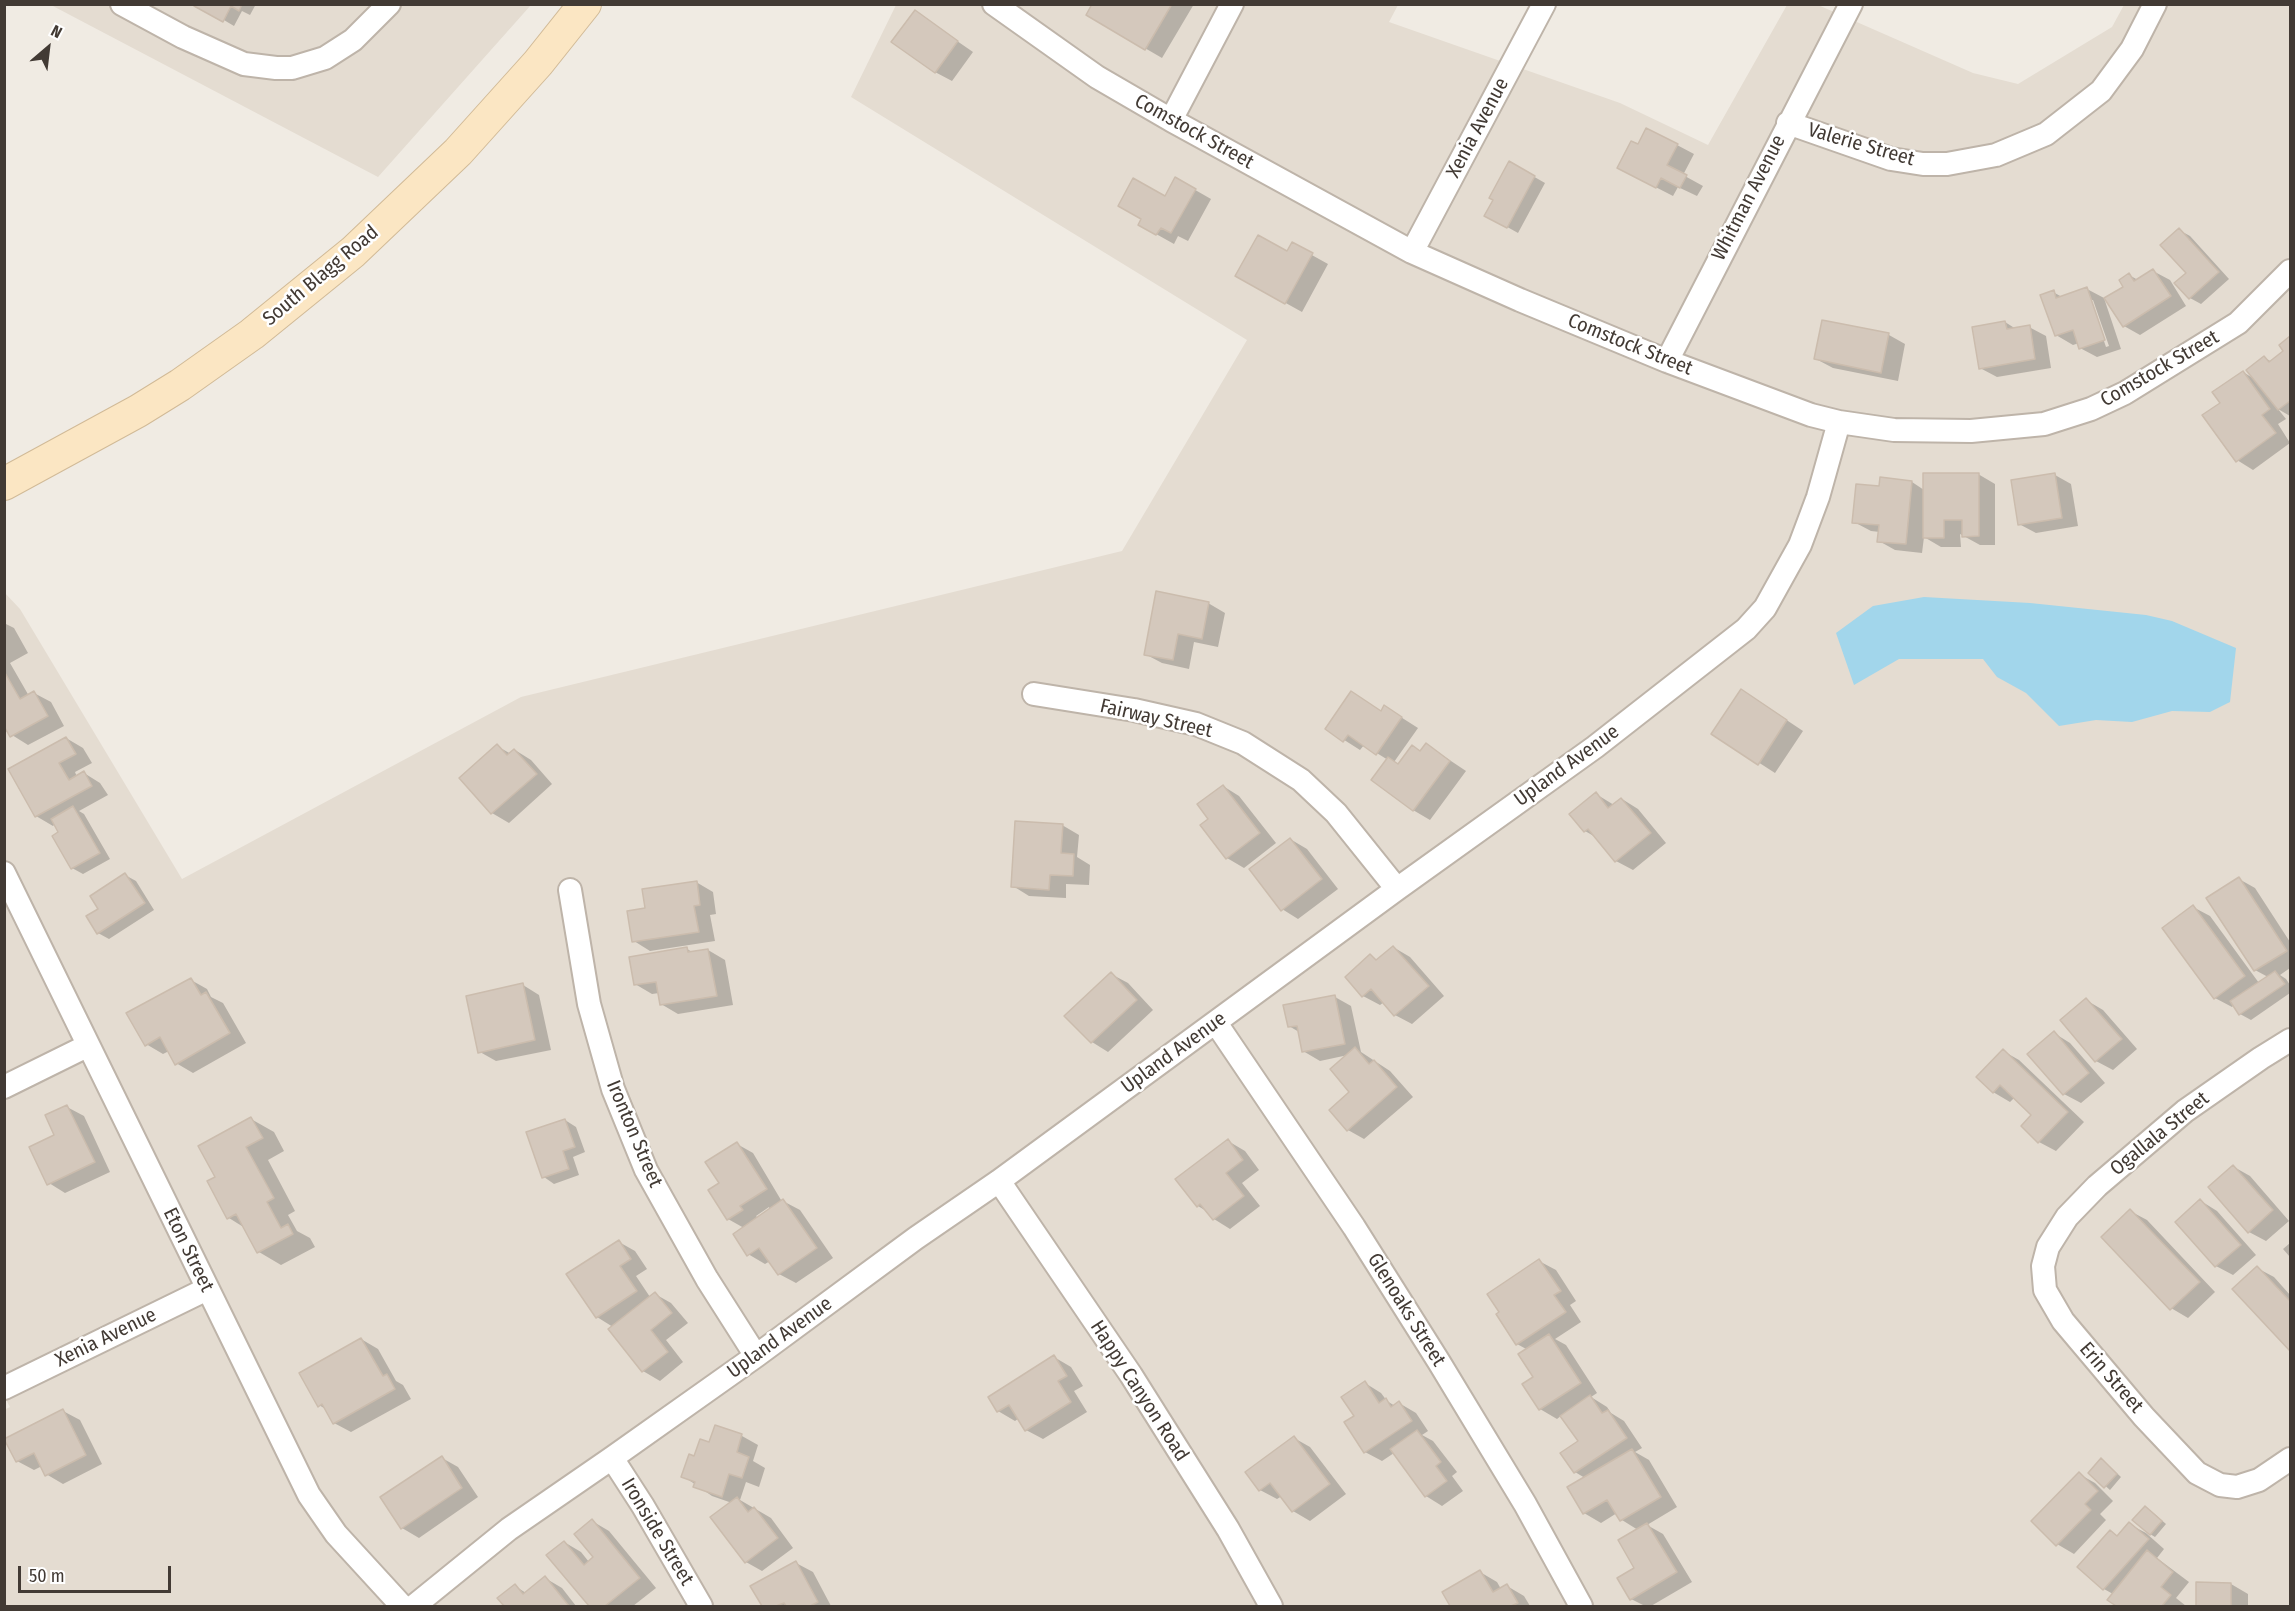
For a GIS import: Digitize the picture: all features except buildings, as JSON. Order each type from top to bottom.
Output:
[{"type":"main road","name":"South Blagg Road","points":[[4,484],[88,439],[180,385],[252,334],[353,252],[458,152],[538,63],[585,4]]},
{"type":"street","points":[[122,4],[183,37],[244,64],[276,68],[292,68],[326,58],[353,40],[389,4]]},
{"type":"street","name":"Comstock Street","points":[[994,4],[1097,77],[1412,252],[1520,300],[1667,360],[1812,415],[1839,422],[1894,430],[1971,431],[2044,424],[2091,409],[2125,393],[2238,323],[2290,271]]},
{"type":"street","points":[[1171,120],[1232,4]]},
{"type":"street","name":"Xenia Avenue","points":[[1412,252],[1544,4]]},
{"type":"street","name":"Whitman Avenue","points":[[1667,360],[1851,4]]},
{"type":"street","name":"Valerie Street","points":[[1788,123],[1891,159],[1923,164],[1947,164],[1996,155],[2046,134],[2101,91],[2132,49],[2156,4]]},
{"type":"street","name":"Upland Avenue","points":[[414,1606],[508,1529],[756,1356],[916,1238],[999,1181],[1595,747],[1746,629],[1765,608],[1800,545],[1818,497],[1839,422]]},
{"type":"street","name":"Fairway Street","points":[[1034,694],[1134,710],[1196,724],[1243,743],[1302,780],[1336,813],[1397,889]]},
{"type":"street","name":"Eton Street","points":[[4,873],[309,1495],[336,1534],[402,1606]]},
{"type":"street","name":"Ironton Street","points":[[570,890],[590,1004],[613,1089],[646,1170],[707,1279],[756,1356]]},
{"type":"street","name":"Glenoaks Street","points":[[1216,1023],[1354,1227],[1439,1362],[1525,1504],[1581,1606]]},
{"type":"street","name":"Ogallala Street","points":[[2048,1247],[2067,1217],[2097,1186],[2185,1111],[2290,1040]]},
{"type":"street","points":[[4,1087],[87,1046]]},
{"type":"street","name":"Happy Canyon Road","points":[[999,1181],[1131,1375],[1228,1529],[1272,1606]]},
{"type":"street","name":"Erin Street","points":[[2048,1247],[2043,1266],[2045,1290],[2063,1321],[2144,1417],[2197,1473],[2220,1485],[2237,1487],[2259,1480],[2290,1459]]},
{"type":"street","name":"Xenia Avenue","points":[[4,1388],[207,1288]]},
{"type":"street","name":"Ironside Street","points":[[612,1458],[644,1506],[701,1606]]},
{"type":"shaded area","points":[[51,5],[531,5],[378,177]]},
{"type":"shaded area","points":[[896,5],[1398,5],[1389,22],[1620,103],[1708,145],[1787,5],[1818,5],[1973,73],[2018,84],[2112,27],[2124,5],[2290,5],[2290,1606],[5,1606],[4,1410],[10,1407],[4,1396],[4,592],[20,609],[182,879],[521,697],[1122,551],[1247,340],[851,97]]},
{"type":"water","points":[[1924,597],[2030,603],[2146,615],[2172,621],[2236,648],[2230,702],[2210,712],[2172,711],[2132,722],[2096,720],[2059,726],[2026,693],[1997,677],[1983,659],[1899,659],[1854,685],[1836,633],[1873,606]]}]
